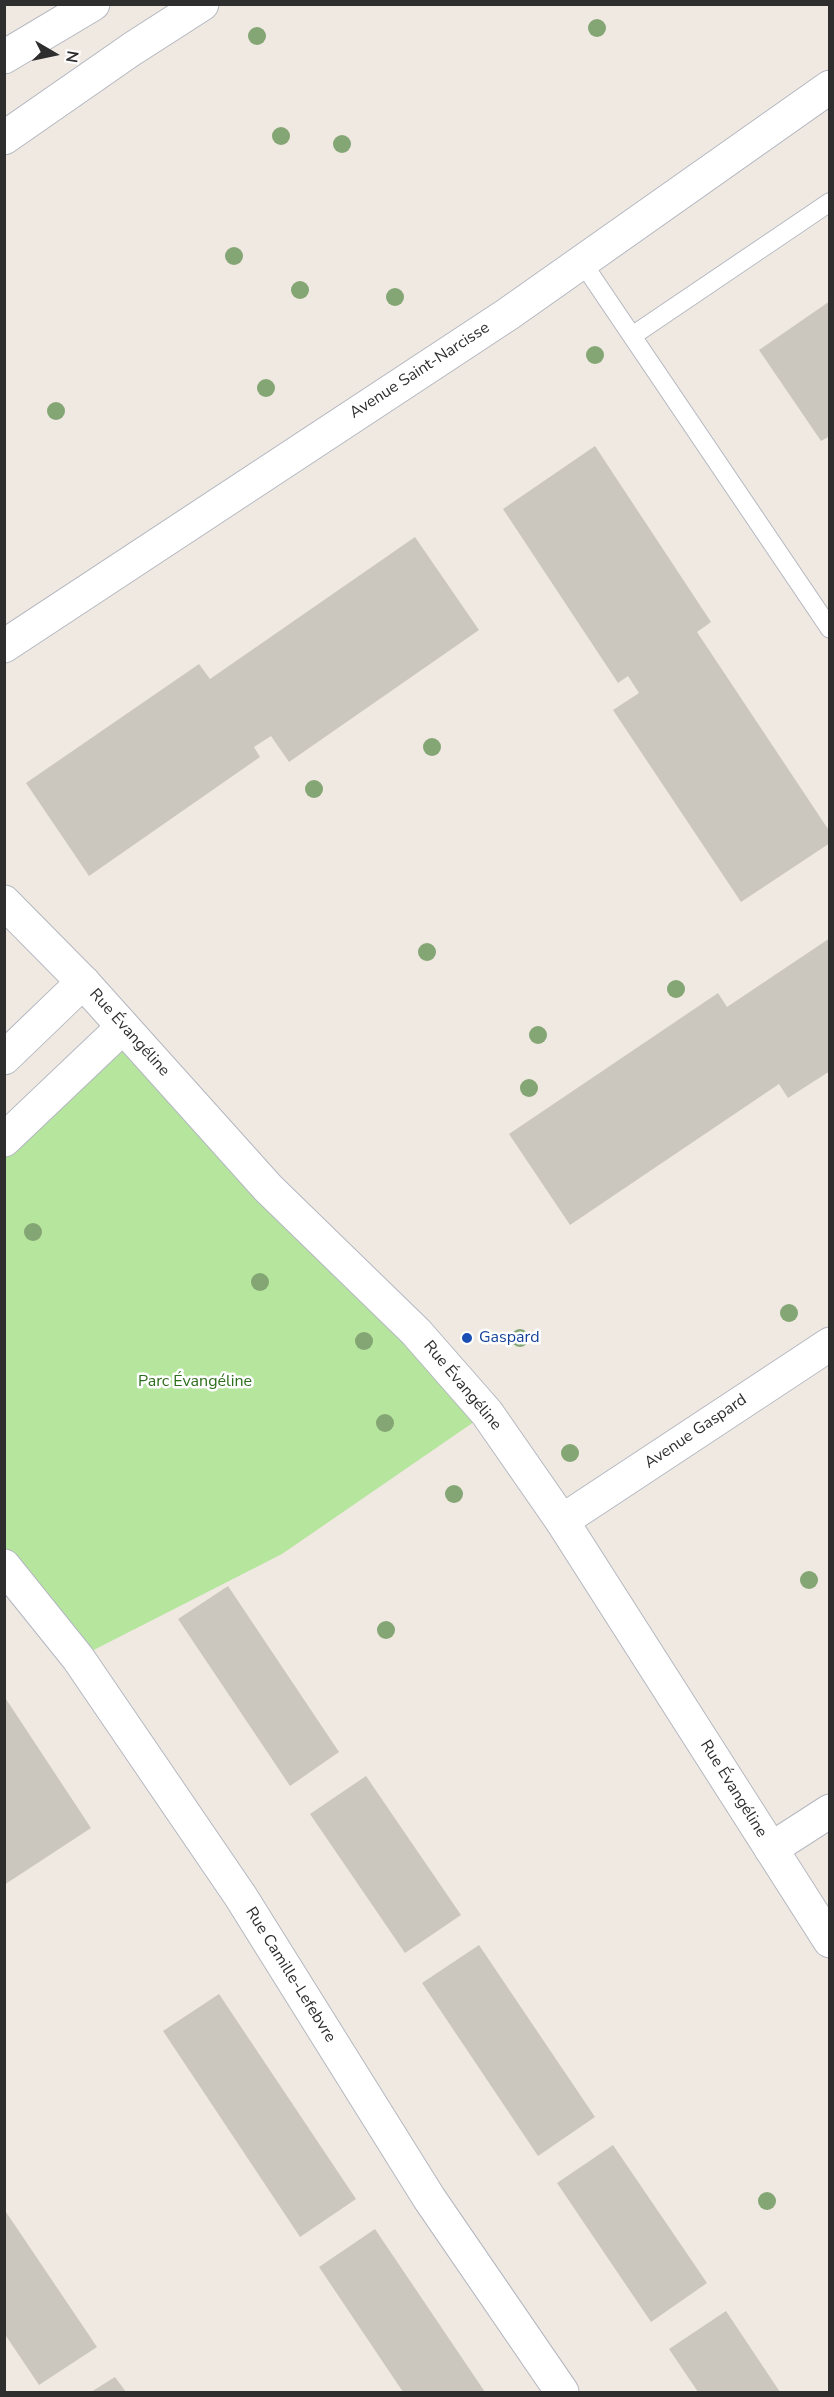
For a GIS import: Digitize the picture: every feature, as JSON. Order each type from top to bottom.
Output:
[{"type":"street","points":[[4,57],[93,4]]},
{"type":"street","points":[[4,138],[132,49],[202,4]]},
{"type":"street","name":"Avenue Saint-Narcisse","points":[[4,646],[508,314],[830,87]]},
{"type":"street","name":"Rue Évangéline","points":[[4,902],[83,982],[268,1188],[424,1341],[487,1413],[562,1521],[830,1941]]},
{"type":"street","points":[[4,1058],[83,982]]},
{"type":"street","points":[[4,1140],[123,1027]]},
{"type":"street","name":"Avenue Gaspard","points":[[562,1521],[830,1344]]},
{"type":"street","name":"Rue Camille-Lefebvre","points":[[9,1578],[78,1658],[241,1897],[429,2198],[562,2392]]},
{"type":"street","points":[[771,1849],[830,1811]]},
{"type":"lane","points":[[632,336],[830,202]]},
{"type":"lane","points":[[582,262],[830,629]]},
{"type":"green space","name":"Parc Évangéline","points":[[123,1027],[487,1413],[282,1554],[78,1658],[5,1566],[4,1140]]},
{"type":"building","points":[[830,301],[830,436],[821,441],[759,350]]},
{"type":"building","points":[[595,446],[711,622],[697,632],[830,832],[830,843],[741,902],[613,710],[639,693],[628,676],[618,683],[503,509]]},
{"type":"building","points":[[415,537],[479,630],[289,762],[271,736],[254,747],[260,757],[89,876],[26,783],[199,664],[210,679]]},
{"type":"building","points":[[830,938],[830,1071],[788,1098],[779,1084],[570,1225],[509,1134],[718,993],[727,1007]]},
{"type":"building","points":[[228,1586],[339,1752],[290,1786],[178,1619]]},
{"type":"building","points":[[4,1696],[91,1828],[4,1885]]},
{"type":"building","points":[[366,1776],[461,1915],[405,1953],[310,1814]]},
{"type":"building","points":[[479,1945],[595,2117],[538,2156],[422,1983]]},
{"type":"building","points":[[219,1994],[356,2199],[300,2237],[163,2031]]},
{"type":"building","points":[[613,2145],[707,2283],[651,2322],[557,2183]]},
{"type":"building","points":[[4,2209],[97,2347],[39,2385],[4,2333]]},
{"type":"building","points":[[375,2229],[485,2392],[403,2392],[319,2267]]},
{"type":"building","points":[[726,2311],[780,2392],[698,2392],[669,2349]]},
{"type":"building","points":[[115,2377],[126,2392],[91,2392]]},
{"type":"place","name":"Gaspard","points":[[467,1338]]}]
